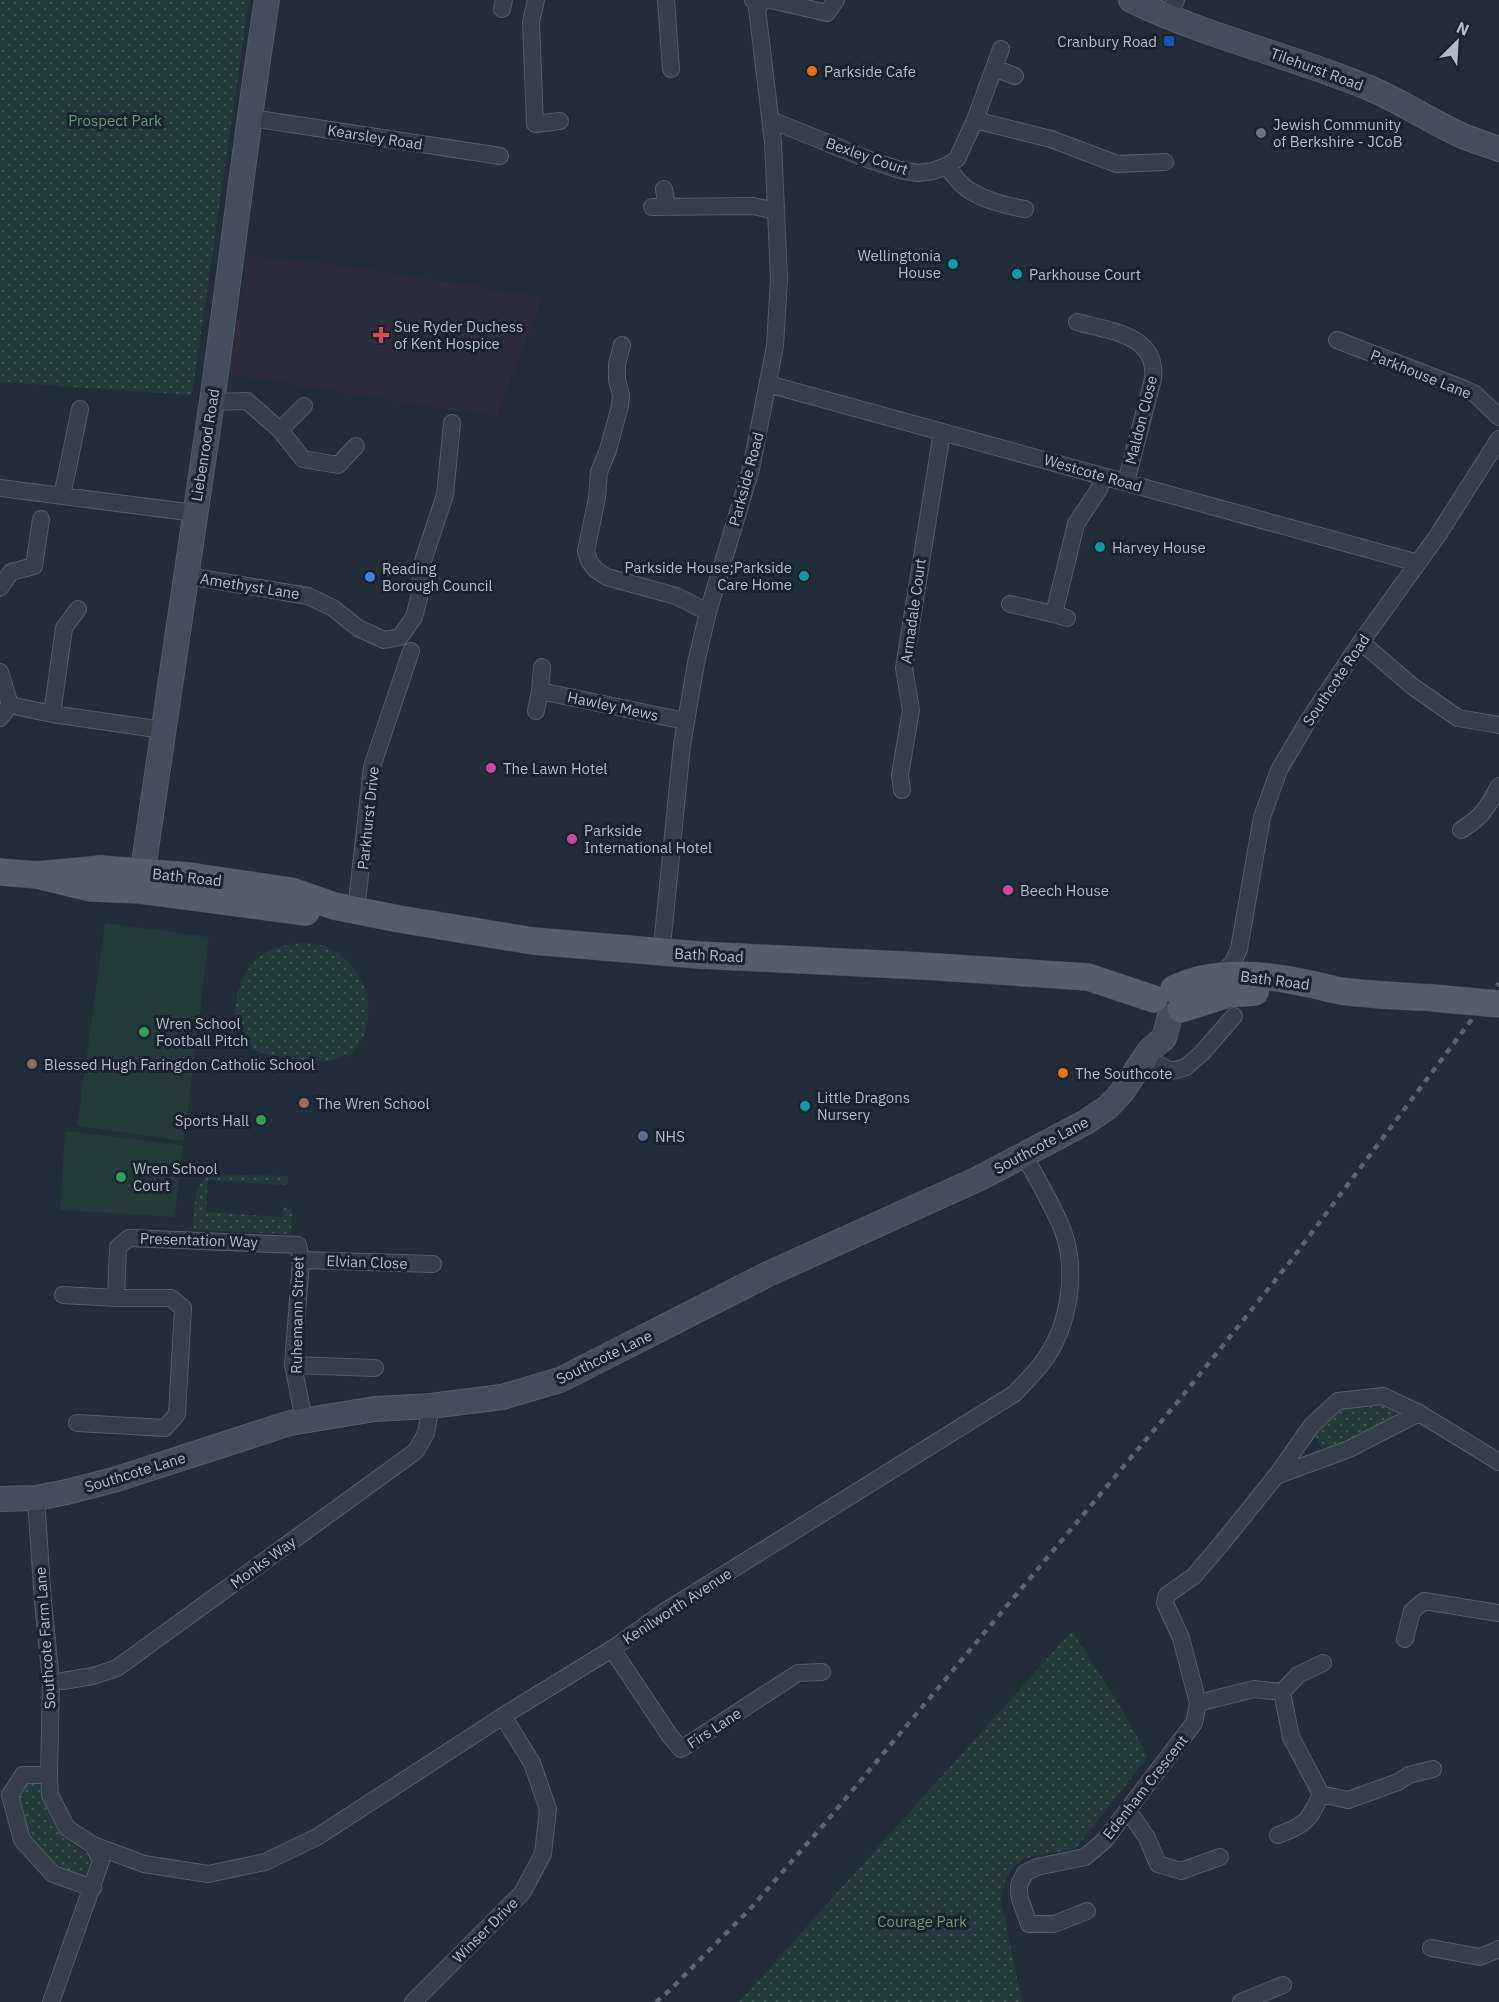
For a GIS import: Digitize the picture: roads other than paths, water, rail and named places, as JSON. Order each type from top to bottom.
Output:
[{"type":"main road","name":"Bath Road","points":[[0,872],[37,874],[91,888],[141,881],[306,912],[345,908],[532,941],[659,952],[1088,977],[1166,1002],[1244,992],[1315,994],[1341,991]]},
{"type":"main road","name":"Bath Road","points":[[1166,1002],[1185,983],[1237,975],[1306,983],[1341,991],[1499,1004]]},
{"type":"street","name":"Liebenrood Road","points":[[141,881],[188,576],[267,0]]},
{"type":"street","points":[[536,0],[531,22],[536,124],[560,121]]},
{"type":"street","points":[[666,0],[671,69]]},
{"type":"street","points":[[755,0],[771,0],[827,13],[836,0]]},
{"type":"street","name":"Parkside Road","points":[[659,952],[663,936],[686,721],[696,663],[708,612],[751,469],[775,346],[779,279],[771,120],[755,0]]},
{"type":"street","name":"Tilehurst Road","points":[[1131,0],[1172,9],[1368,87],[1464,136],[1499,149]]},
{"type":"street","points":[[1001,50],[975,120],[957,159],[946,166],[964,187],[975,193],[1012,207],[1025,209]]},
{"type":"street","points":[[994,68],[1016,76]]},
{"type":"street","name":"Kearsley Road","points":[[250,117],[500,156]]},
{"type":"street","name":"Bexley Court","points":[[771,120],[900,170],[918,173],[946,166]]},
{"type":"street","points":[[975,120],[1051,139],[1117,164],[1164,162]]},
{"type":"street","points":[[661,201],[753,206],[776,211]]},
{"type":"street","name":"Maldon Close","points":[[1087,320],[1145,346],[1154,368],[1126,482]]},
{"type":"street","name":"Parkhouse Lane","points":[[1337,340],[1467,390],[1475,394],[1499,417]]},
{"type":"street","points":[[622,345],[617,364],[620,406],[608,450],[599,472],[597,498],[586,551],[589,561],[596,570],[607,577],[676,596],[708,612]]},
{"type":"street","name":"Westcote Road","points":[[768,384],[1418,563]]},
{"type":"street","points":[[212,402],[247,401],[280,430],[303,459],[338,465],[356,446]]},
{"type":"street","points":[[280,430],[304,406]]},
{"type":"street","points":[[62,496],[80,410]]},
{"type":"street","name":"Amethyst Lane","points":[[188,576],[308,596],[333,608],[358,628],[384,640],[400,637],[414,617],[419,598],[422,564],[445,495],[452,423]]},
{"type":"street","name":"Armadale Court","points":[[902,790],[900,775],[911,710],[904,669],[942,432]]},
{"type":"street","name":"Southcote Road","points":[[1218,977],[1233,962],[1239,949],[1262,818],[1271,789],[1292,746],[1361,642],[1438,535],[1499,439]]},
{"type":"street","points":[[1010,604],[1061,616],[1076,524],[1099,489],[1103,476]]},
{"type":"street","points":[[0,488],[195,513]]},
{"type":"street","points":[[0,588],[11,572],[34,566],[41,519]]},
{"type":"street","points":[[52,714],[64,628],[78,609]]},
{"type":"street","points":[[1361,642],[1412,686],[1458,718],[1499,725]]},
{"type":"street","name":"Parkhurst Drive","points":[[345,908],[378,724],[411,651]]},
{"type":"street","points":[[536,711],[542,667]]},
{"type":"street","points":[[0,672],[5,712],[52,714],[163,730]]},
{"type":"street","name":"Hawley Mews","points":[[540,691],[686,721]]},
{"type":"street","points":[[1461,830],[1475,821],[1488,808],[1499,786]]},
{"type":"street","points":[[1239,949],[1249,971],[1257,976]]},
{"type":"street","name":"Southcote Lane","points":[[0,1500],[36,1498],[117,1479],[262,1431],[304,1420],[375,1409],[431,1406],[501,1397],[560,1380],[768,1274],[1025,1156],[1086,1122],[1108,1107],[1122,1092],[1148,1054],[1164,1038],[1166,1002]]},
{"type":"street","points":[[1148,1054],[1172,1071],[1186,1067],[1202,1053],[1234,1016]]},
{"type":"street","name":"Kenilworth Avenue","points":[[93,1845],[144,1864],[208,1874],[265,1862],[317,1837],[502,1716],[612,1649],[674,1606],[1014,1394],[1043,1362],[1060,1328],[1071,1292],[1068,1249],[1062,1230],[1025,1156]]},
{"type":"street","name":"Presentation Way","points":[[116,1298],[118,1247],[129,1238],[299,1252]]},
{"type":"street","name":"Elvian Close","points":[[299,1252],[433,1264]]},
{"type":"street","name":"Ruhemann Street","points":[[299,1252],[293,1365],[304,1420]]},
{"type":"street","points":[[63,1295],[171,1298],[183,1308],[177,1414],[165,1428],[77,1423]]},
{"type":"street","points":[[293,1365],[375,1368]]},
{"type":"street","points":[[1282,1692],[1254,1689],[1198,1703],[1181,1638],[1165,1603],[1167,1595],[1194,1576],[1276,1476],[1312,1425],[1338,1401],[1383,1396],[1419,1413],[1499,1462]]},
{"type":"street","name":"Monks Way","points":[[63,1681],[93,1676],[117,1668],[416,1450],[426,1433],[431,1406]]},
{"type":"street","points":[[1276,1476],[1349,1449],[1419,1413]]},
{"type":"street","points":[[1312,1425],[1313,1445],[1325,1458]]},
{"type":"street","name":"Southcote Farm Lane","points":[[36,1498],[51,1681],[50,1795],[68,1828],[93,1845]]},
{"type":"street","points":[[1405,1640],[1412,1611],[1424,1601],[1499,1613]]},
{"type":"street","name":"Firs Lane","points":[[612,1649],[681,1749],[798,1673],[822,1672]]},
{"type":"street","points":[[1282,1692],[1298,1675],[1323,1664]]},
{"type":"street","points":[[1282,1692],[1291,1737],[1321,1794],[1348,1800],[1398,1782],[1409,1775],[1433,1769]]},
{"type":"street","name":"Edenham Crescent","points":[[1087,1911],[1054,1924],[1029,1924],[1020,1899],[1019,1885],[1025,1873],[1037,1867],[1085,1857],[1104,1841],[1194,1723],[1198,1703]]},
{"type":"street","name":"Winser Drive","points":[[413,2002],[522,1893],[543,1854],[548,1809],[532,1762],[502,1716]]},
{"type":"street","points":[[49,1775],[23,1774],[10,1795],[22,1840],[53,1874],[93,1888]]},
{"type":"street","points":[[1278,1835],[1298,1828],[1311,1816],[1321,1794]]},
{"type":"street","points":[[1128,1810],[1148,1838],[1158,1864],[1181,1871],[1220,1857]]},
{"type":"street","points":[[51,2002],[101,1861],[93,1845]]},
{"type":"street","points":[[1431,1948],[1480,1957],[1499,1949]]},
{"type":"street","points":[[1241,2002],[1284,1985]]},
{"type":"railway","points":[[656,2002],[751,1908],[826,1822],[1180,1399],[1289,1263],[1499,983]]},
{"type":"place","name":"Cranbury Road","points":[[1169,41]]},
{"type":"place","name":"Parkside Cafe","points":[[812,71]]},
{"type":"place","name":"Jewish Community of Berkshire - JCoB","points":[[1261,133]]},
{"type":"place","name":"Wellingtonia House","points":[[953,264]]},
{"type":"place","name":"Parkhouse Court","points":[[1017,274]]},
{"type":"place","name":"Sue Ryder Duchess of Kent Hospice","points":[[381,335]]},
{"type":"place","name":"Harvey House","points":[[1100,547]]},
{"type":"place","name":"Parkside House;Parkside Care Home","points":[[804,576]]},
{"type":"place","name":"Reading Borough Council","points":[[370,577]]},
{"type":"place","name":"The Lawn Hotel","points":[[491,768]]},
{"type":"place","name":"Parkside International Hotel","points":[[572,839]]},
{"type":"place","name":"Beech House","points":[[1008,890]]},
{"type":"place","name":"Wren School Football Pitch","points":[[144,1032]]},
{"type":"place","name":"Blessed Hugh Faringdon Catholic School","points":[[32,1064]]},
{"type":"place","name":"The Southcote","points":[[1063,1073]]},
{"type":"place","name":"The Wren School","points":[[304,1103]]},
{"type":"place","name":"Little Dragons Nursery","points":[[805,1106]]},
{"type":"place","name":"Sports Hall","points":[[261,1120]]},
{"type":"place","name":"NHS","points":[[643,1136]]},
{"type":"place","name":"Wren School Court","points":[[121,1177]]},
{"type":"park label","name":"Prospect Park","points":[[115,120]]},
{"type":"park label","name":"Courage Park","points":[[922,1921]]}]
